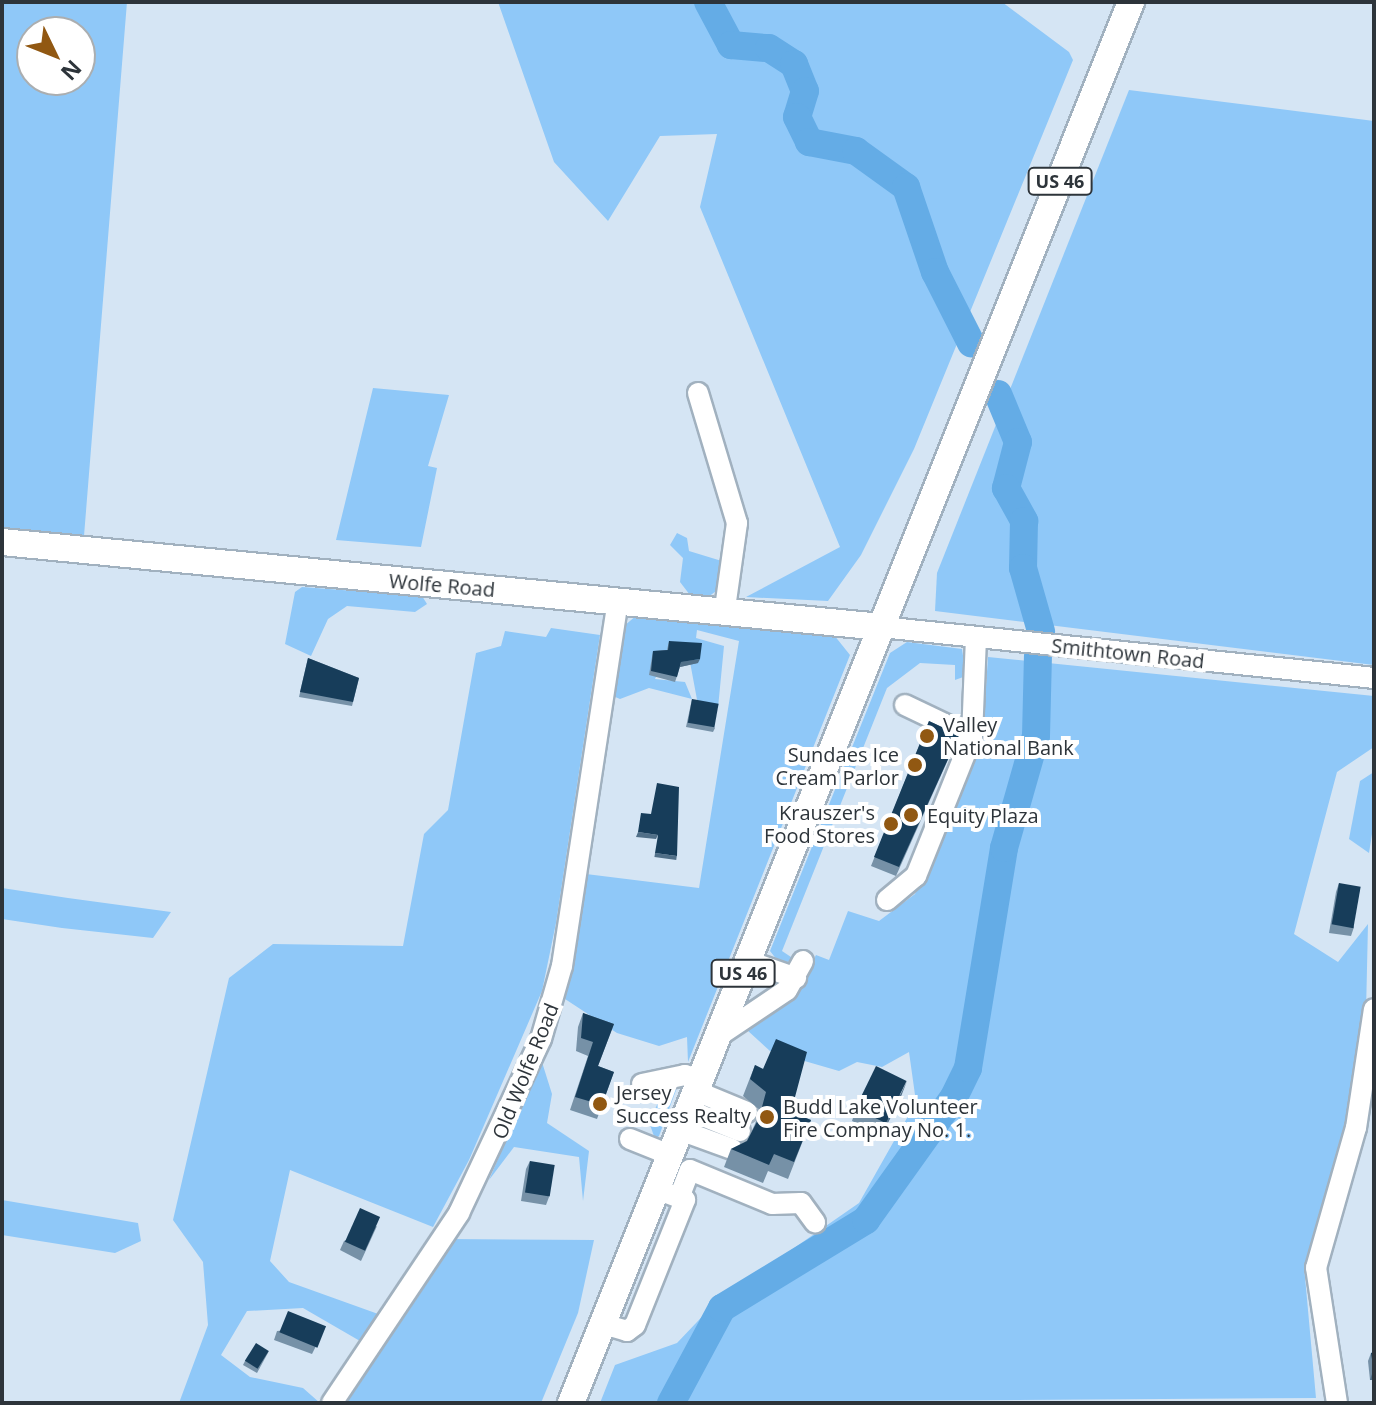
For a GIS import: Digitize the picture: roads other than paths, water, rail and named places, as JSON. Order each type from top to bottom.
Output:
[{"type":"main road","name":"US 46","points":[[571,1403],[603,1324],[668,1193],[686,1115],[1131,2]]},
{"type":"main road","name":"Wolfe Road","points":[[2,542],[618,601],[725,608],[881,627]]},
{"type":"street","points":[[698,393],[737,523],[725,608]]},
{"type":"street","name":"Old Wolfe Road","points":[[332,1403],[459,1213],[545,1025],[574,896],[618,601]]},
{"type":"street","name":"Smithtown Road","points":[[881,627],[1374,678]]},
{"type":"street","points":[[887,900],[916,876],[972,737],[976,638]]},
{"type":"street","points":[[905,705],[972,737]]},
{"type":"street","points":[[717,1037],[799,970],[748,961]]},
{"type":"street","points":[[1337,1403],[1316,1268],[1356,1128],[1374,1009]]},
{"type":"street","points":[[642,1084],[685,1075],[686,1115]]},
{"type":"street","points":[[630,1139],[686,1115],[738,1134],[686,1115]]},
{"type":"street","points":[[668,1193],[690,1170],[772,1204],[801,1203],[815,1222]]},
{"type":"waterway","points":[[708,2],[731,45],[769,48],[794,64],[805,91],[797,117],[809,142],[856,151],[906,187],[935,272],[971,343]]},
{"type":"waterway","points":[[998,394],[1018,442],[1006,488],[1024,521],[1023,568],[1041,631]]},
{"type":"waterway","points":[[671,1403],[722,1308],[866,1220],[954,1097],[968,1068],[1004,848],[1036,736],[1038,656]]},
{"type":"place","name":"Valley National Bank","points":[[927,736]]},
{"type":"place","name":"Sundaes Ice Cream Parlor","points":[[915,765]]},
{"type":"place","name":"Equity Plaza","points":[[911,815]]},
{"type":"place","name":"Krauszer's Food Stores","points":[[891,824]]},
{"type":"place","name":"Jersey Success Realty","points":[[600,1104]]},
{"type":"place","name":"Budd Lake Volunteer Fire Compnay No. 1.","points":[[767,1117]]}]
